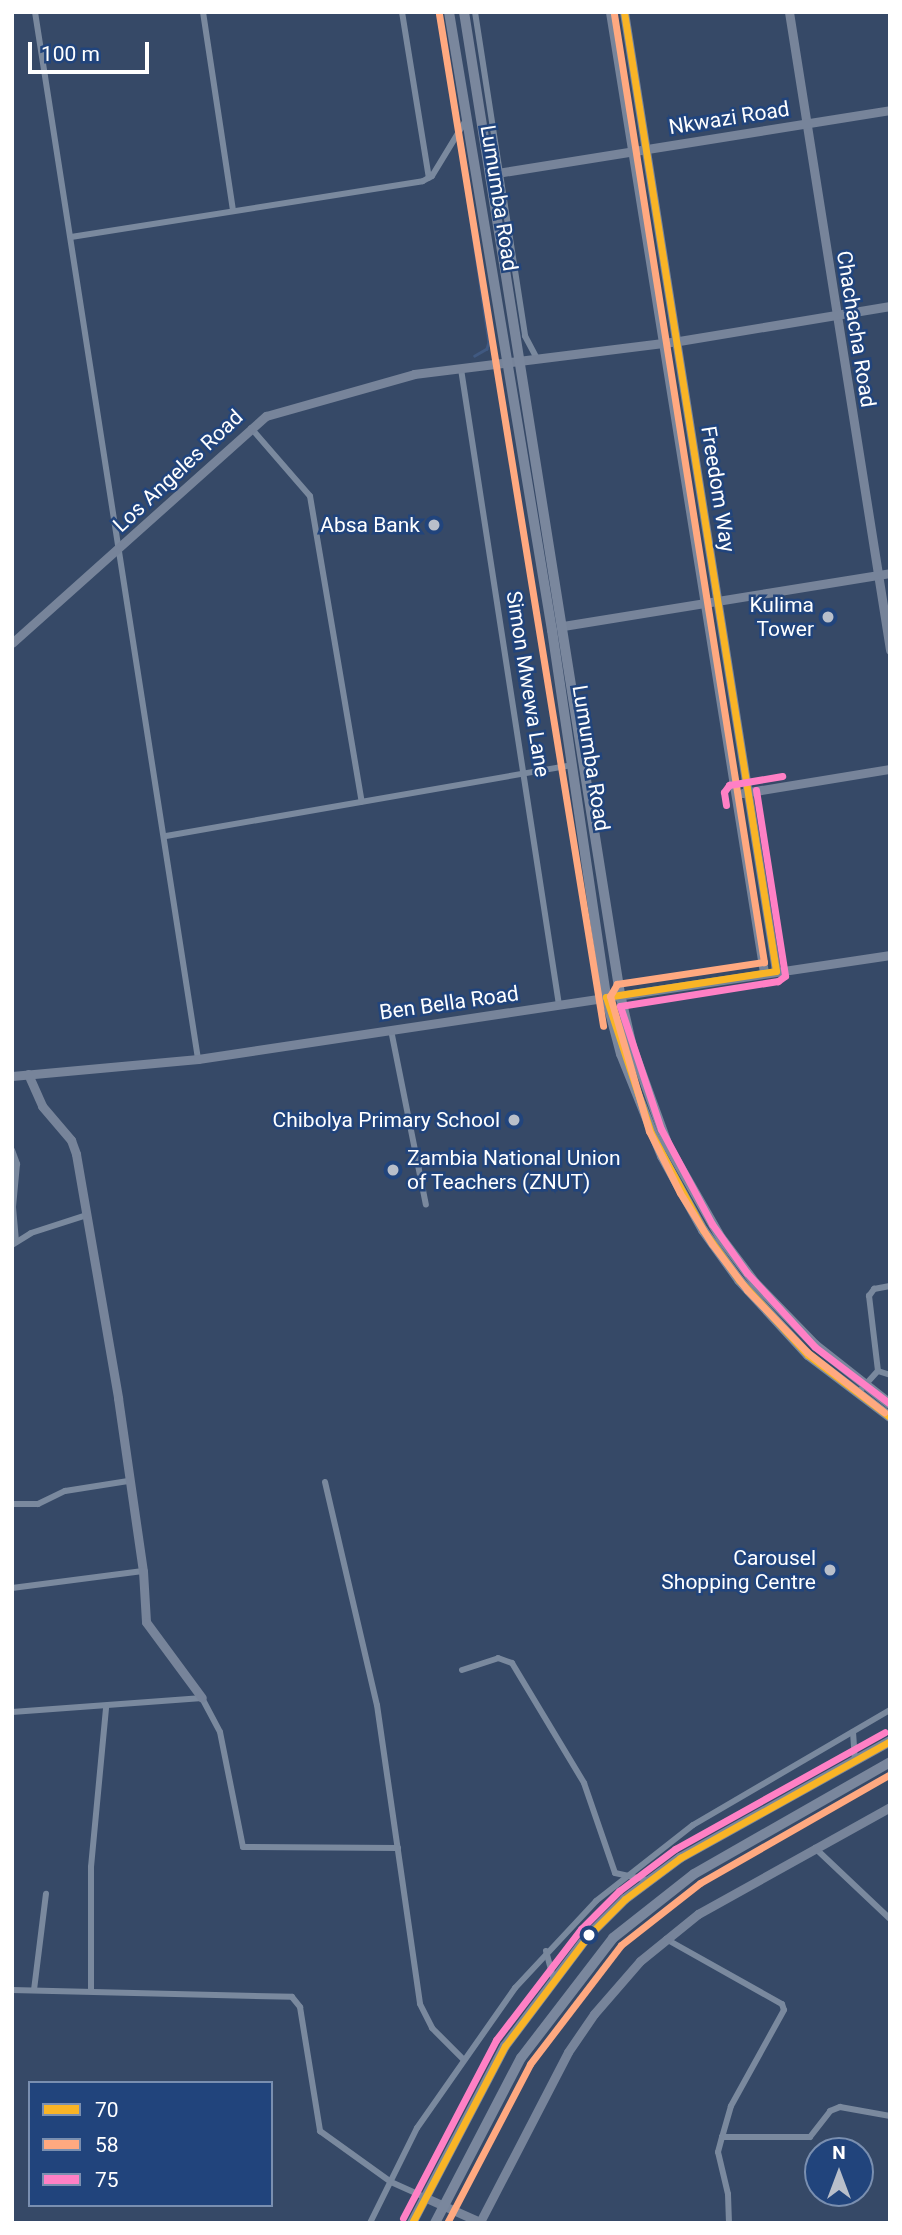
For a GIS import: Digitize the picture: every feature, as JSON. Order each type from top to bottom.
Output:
[{"type":"main road","name":"Lumumba Road","points":[[449,12],[572,765],[606,997],[651,1133],[704,1230],[768,1313],[808,1355],[860,1390],[890,1404]]},
{"type":"main road","name":"Lumumba Road","points":[[464,12],[495,173],[620,995],[659,1127],[695,1198],[762,1291],[890,1417]]},
{"type":"main road","name":"Freedom Way","points":[[610,12],[721,718],[764,972]]},
{"type":"main road","name":"Freedom Way","points":[[624,12],[679,341],[746,792],[776,971]]},
{"type":"main road","name":"Chachacha Road","points":[[789,12],[890,650]]},
{"type":"main road","name":"Nkwazi Road","points":[[495,173],[890,110]]},
{"type":"main road","name":"Los Angeles Road","points":[[12,643],[266,416],[414,374],[679,341],[890,306]]},
{"type":"main road","points":[[563,626],[890,573]]},
{"type":"main road","points":[[721,718],[735,715]]},
{"type":"main road","points":[[734,794],[890,769]]},
{"type":"main road","name":"Ben Bella Road","points":[[12,1076],[198,1059],[890,955]]},
{"type":"main road","points":[[28,1074],[43,1106],[71,1140],[87,1215],[143,1571],[148,1630],[202,1698]]},
{"type":"main road","points":[[412,2223],[505,2046],[553,1977],[588,1936],[648,1880],[728,1829],[890,1741]]},
{"type":"main road","points":[[435,2223],[521,2057],[613,1938],[694,1874],[890,1762]]},
{"type":"main road","points":[[424,2197],[480,2222],[568,2052],[594,2014],[665,1938],[698,1914],[890,1807]]},
{"type":"street","points":[[35,12],[166,835],[198,1059]]},
{"type":"street","points":[[203,12],[233,211]]},
{"type":"street","points":[[402,12],[429,178]]},
{"type":"street","points":[[475,12],[495,173],[525,336],[538,360]]},
{"type":"street","points":[[71,237],[429,178],[467,118]]},
{"type":"street","name":"Simon Mwewa Lane","points":[[461,369],[559,1005]]},
{"type":"street","points":[[251,428],[310,496],[362,802]]},
{"type":"street","points":[[166,835],[572,765]]},
{"type":"street","points":[[391,1030],[426,1205]]},
{"type":"street","points":[[12,1150],[17,1164],[13,1207],[14,1243],[87,1215]]},
{"type":"street","points":[[878,1371],[869,1296],[874,1289],[890,1286]]},
{"type":"street","points":[[860,1390],[878,1371]]},
{"type":"street","points":[[878,1371],[890,1375]]},
{"type":"street","points":[[12,1504],[38,1504],[65,1491],[128,1481]]},
{"type":"street","points":[[325,1482],[377,1705],[420,2004],[432,2028],[464,2060]]},
{"type":"street","points":[[12,1588],[143,1571]]},
{"type":"street","points":[[462,1670],[498,1658],[512,1663],[584,1783],[615,1873],[648,1880]]},
{"type":"street","points":[[12,1712],[202,1698],[220,1732],[243,1847],[398,1848]]},
{"type":"street","points":[[91,1989],[91,1867],[106,1707]]},
{"type":"street","points":[[370,2223],[417,2127],[464,2060],[546,1951],[624,1874],[727,1804],[890,1710]]},
{"type":"street","points":[[853,1732],[855,1760]]},
{"type":"street","points":[[815,1848],[890,1919]]},
{"type":"street","points":[[34,1990],[46,1894]]},
{"type":"street","points":[[665,1938],[782,2004],[784,2010],[731,2106],[718,2151],[728,2194],[729,2223]]},
{"type":"street","points":[[546,1951],[553,1977]]},
{"type":"street","points":[[12,1990],[91,1989],[292,1997],[299,2007],[320,2131],[391,2182],[424,2197]]},
{"type":"street","points":[[722,2137],[810,2137],[830,2111],[840,2107],[890,2116]]},
{"type":"waterway","points":[[467,195],[489,342],[487,349],[475,356]]},
{"type":"transit line","name":"70","points":[[624,12],[776,971],[606,997],[651,1133],[703,1230],[739,1280],[808,1355],[890,1417]]},
{"type":"transit line","name":"58","points":[[439,14],[603,1026]]},
{"type":"transit line","name":"58","points":[[614,14],[764,962],[617,984],[610,996],[649,1131],[680,1193],[712,1244],[747,1290],[807,1352],[884,1412]]},
{"type":"transit line","name":"75","points":[[726,805],[724,792],[729,785],[782,776]]},
{"type":"transit line","name":"75","points":[[756,790],[785,976],[778,981],[620,1006],[661,1129],[712,1224],[747,1273],[815,1347],[890,1404]]},
{"type":"transit line","name":"75","points":[[403,2218],[496,2040],[581,1929],[619,1891],[675,1849],[885,1732]]},
{"type":"transit line","name":"70","points":[[412,2223],[505,2046],[588,1936],[625,1899],[680,1858],[890,1741]]},
{"type":"transit line","name":"58","points":[[447,2223],[530,2064],[621,1945],[700,1883],[890,1774]]},
{"type":"place","name":"Absa Bank","points":[[434,525]]},
{"type":"place","name":"Kulima Tower","points":[[828,617]]},
{"type":"place","name":"Chibolya Primary School","points":[[514,1120]]},
{"type":"place","name":"Zambia National Union of Teachers (ZNUT)","points":[[393,1170]]},
{"type":"place","name":"Carousel Shopping Centre","points":[[830,1570]]}]
